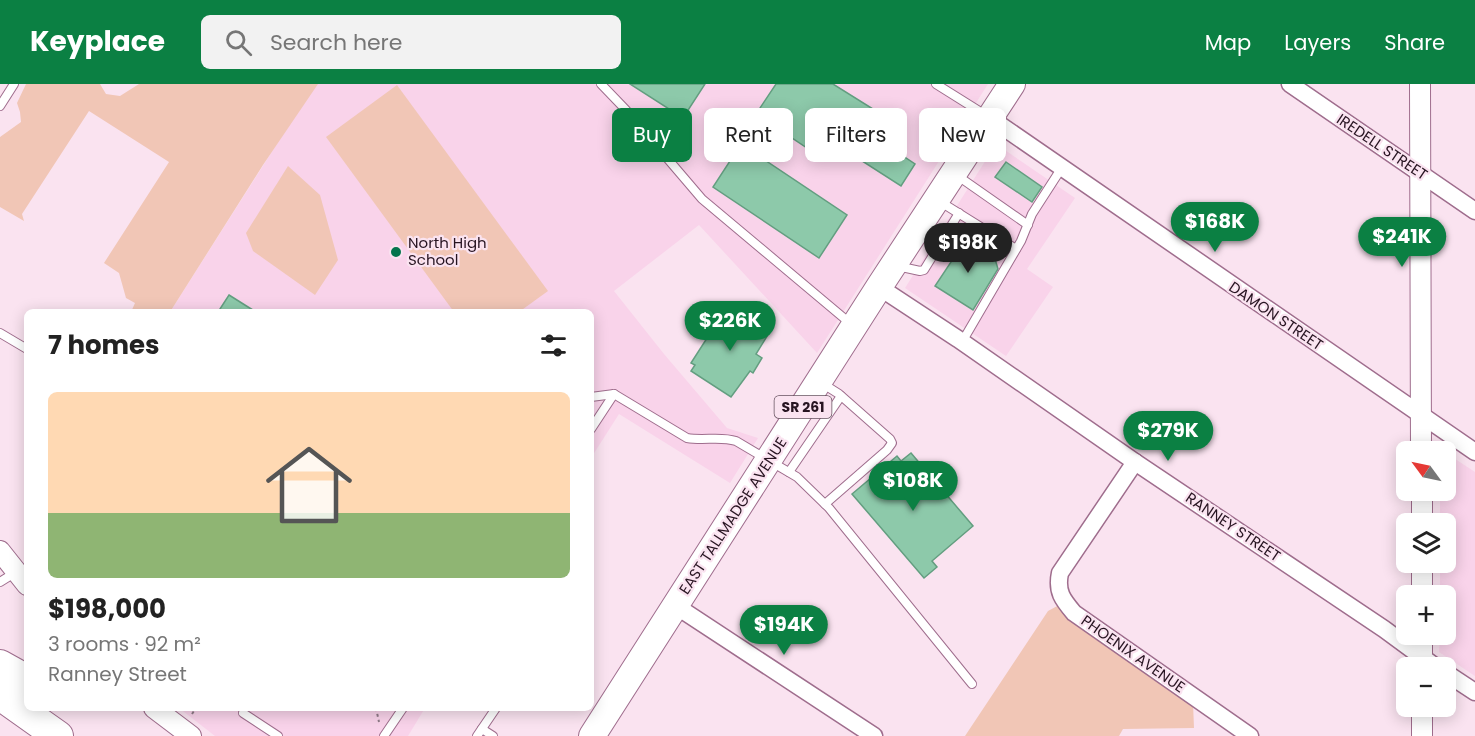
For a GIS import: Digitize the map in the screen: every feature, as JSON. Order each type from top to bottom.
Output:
[{"type":"highway","points":[[0,665],[24,678]]},
{"type":"highway","points":[[0,695],[58,736]]},
{"type":"main road","name":"EAST TALLMADGE AVENUE","points":[[996,108],[1012,84]]},
{"type":"main road","name":"EAST TALLMADGE AVENUE","points":[[592,736],[676,606],[779,466],[819,381],[960,162]]},
{"type":"street","name":"IREDELL STREET","points":[[1290,84],[1475,211]]},
{"type":"street","points":[[1420,84],[1421,441]]},
{"type":"street","name":"DAMON STREET","points":[[1006,129],[1475,452]]},
{"type":"street","name":"RANNEY STREET","points":[[879,288],[1374,623],[1418,657]]},
{"type":"street","name":"PHOENIX AVENUE","points":[[1135,462],[1060,573],[1058,584],[1060,596],[1074,614],[1250,736]]},
{"type":"street","points":[[0,551],[14,580]]},
{"type":"street","points":[[676,606],[874,736]]},
{"type":"street","points":[[1456,680],[1475,692]]},
{"type":"street","points":[[158,711],[191,736]]},
{"type":"street","points":[[1422,717],[1422,736]]},
{"type":"lane","points":[[0,106],[14,84]]},
{"type":"lane","points":[[601,84],[702,199],[854,327]]},
{"type":"lane","points":[[936,84],[974,108]]},
{"type":"lane","points":[[962,342],[1016,249],[1032,214],[1061,169]]},
{"type":"lane","points":[[953,173],[1028,225]]},
{"type":"lane","points":[[936,199],[1016,249]]},
{"type":"lane","points":[[894,265],[924,270],[959,213]]},
{"type":"lane","points":[[0,333],[24,347]]},
{"type":"lane","points":[[819,381],[841,396],[892,443],[887,450],[825,504]]},
{"type":"lane","points":[[594,424],[614,394]]},
{"type":"lane","points":[[594,397],[614,394],[687,438],[697,440],[726,438],[736,441],[779,466],[825,504],[972,684]]},
{"type":"lane","points":[[779,466],[841,396]]},
{"type":"lane","points":[[384,736],[401,711]]},
{"type":"lane","points":[[493,736],[480,732],[494,711]]},
{"type":"lane","points":[[243,713],[278,736]]},
{"type":"shaded area","points":[[26,84],[100,84],[106,94],[120,96],[139,84],[318,84],[263,165],[172,309],[132,309],[135,303],[126,298],[119,273],[104,263],[169,162],[89,111],[22,214],[24,221],[0,207],[0,137],[21,122],[17,103]]},
{"type":"shaded area","points":[[312,84],[988,84],[973,108],[919,108],[919,162],[938,162],[817,353],[699,225],[614,291],[727,428],[758,438],[730,483],[619,414],[594,453],[594,309],[172,309],[280,139]]},
{"type":"shaded area","points":[[397,85],[548,291],[523,309],[452,309],[326,137]]},
{"type":"shaded area","points":[[1006,151],[1075,198],[1027,269],[1053,287],[1006,356],[905,288],[985,162],[1006,162]]},
{"type":"shaded area","points":[[288,166],[320,195],[338,260],[315,295],[253,251],[246,233]]},
{"type":"shaded area","points":[[1456,460],[1475,472],[1475,676],[1456,663],[1456,657],[1446,657],[1439,652],[1439,645],[1456,645],[1456,585],[1440,585],[1440,573],[1456,573],[1456,513],[1440,513],[1440,501],[1456,501]]},
{"type":"shaded area","points":[[1061,604],[1193,703],[1194,728],[1123,729],[1119,736],[965,736],[1048,611]]},
{"type":"shaded area","points":[[183,711],[423,711],[408,736],[215,736]]},
{"type":"building","points":[[630,84],[705,84],[689,108],[667,108]]},
{"type":"building","points":[[776,84],[833,84],[871,108],[805,108],[805,147],[793,139],[793,108],[760,108]]},
{"type":"building","points":[[907,159],[915,164],[901,186],[864,162],[907,162]]},
{"type":"building","points":[[729,162],[768,162],[847,215],[819,258],[713,187]]},
{"type":"building","points":[[1006,162],[1042,187],[1032,202],[995,177]]},
{"type":"building","points":[[960,237],[995,259],[998,269],[973,310],[935,286],[957,253],[952,251]]},
{"type":"building","points":[[229,295],[251,309],[220,309]]},
{"type":"building","points":[[729,307],[769,333],[756,354],[762,358],[753,373],[750,371],[731,397],[691,371],[695,365],[691,363]]},
{"type":"building","points":[[911,453],[973,526],[932,561],[937,567],[924,578],[852,494],[897,456],[901,461]]},
{"type":"place","name":"North High School","points":[[396,252]]}]
